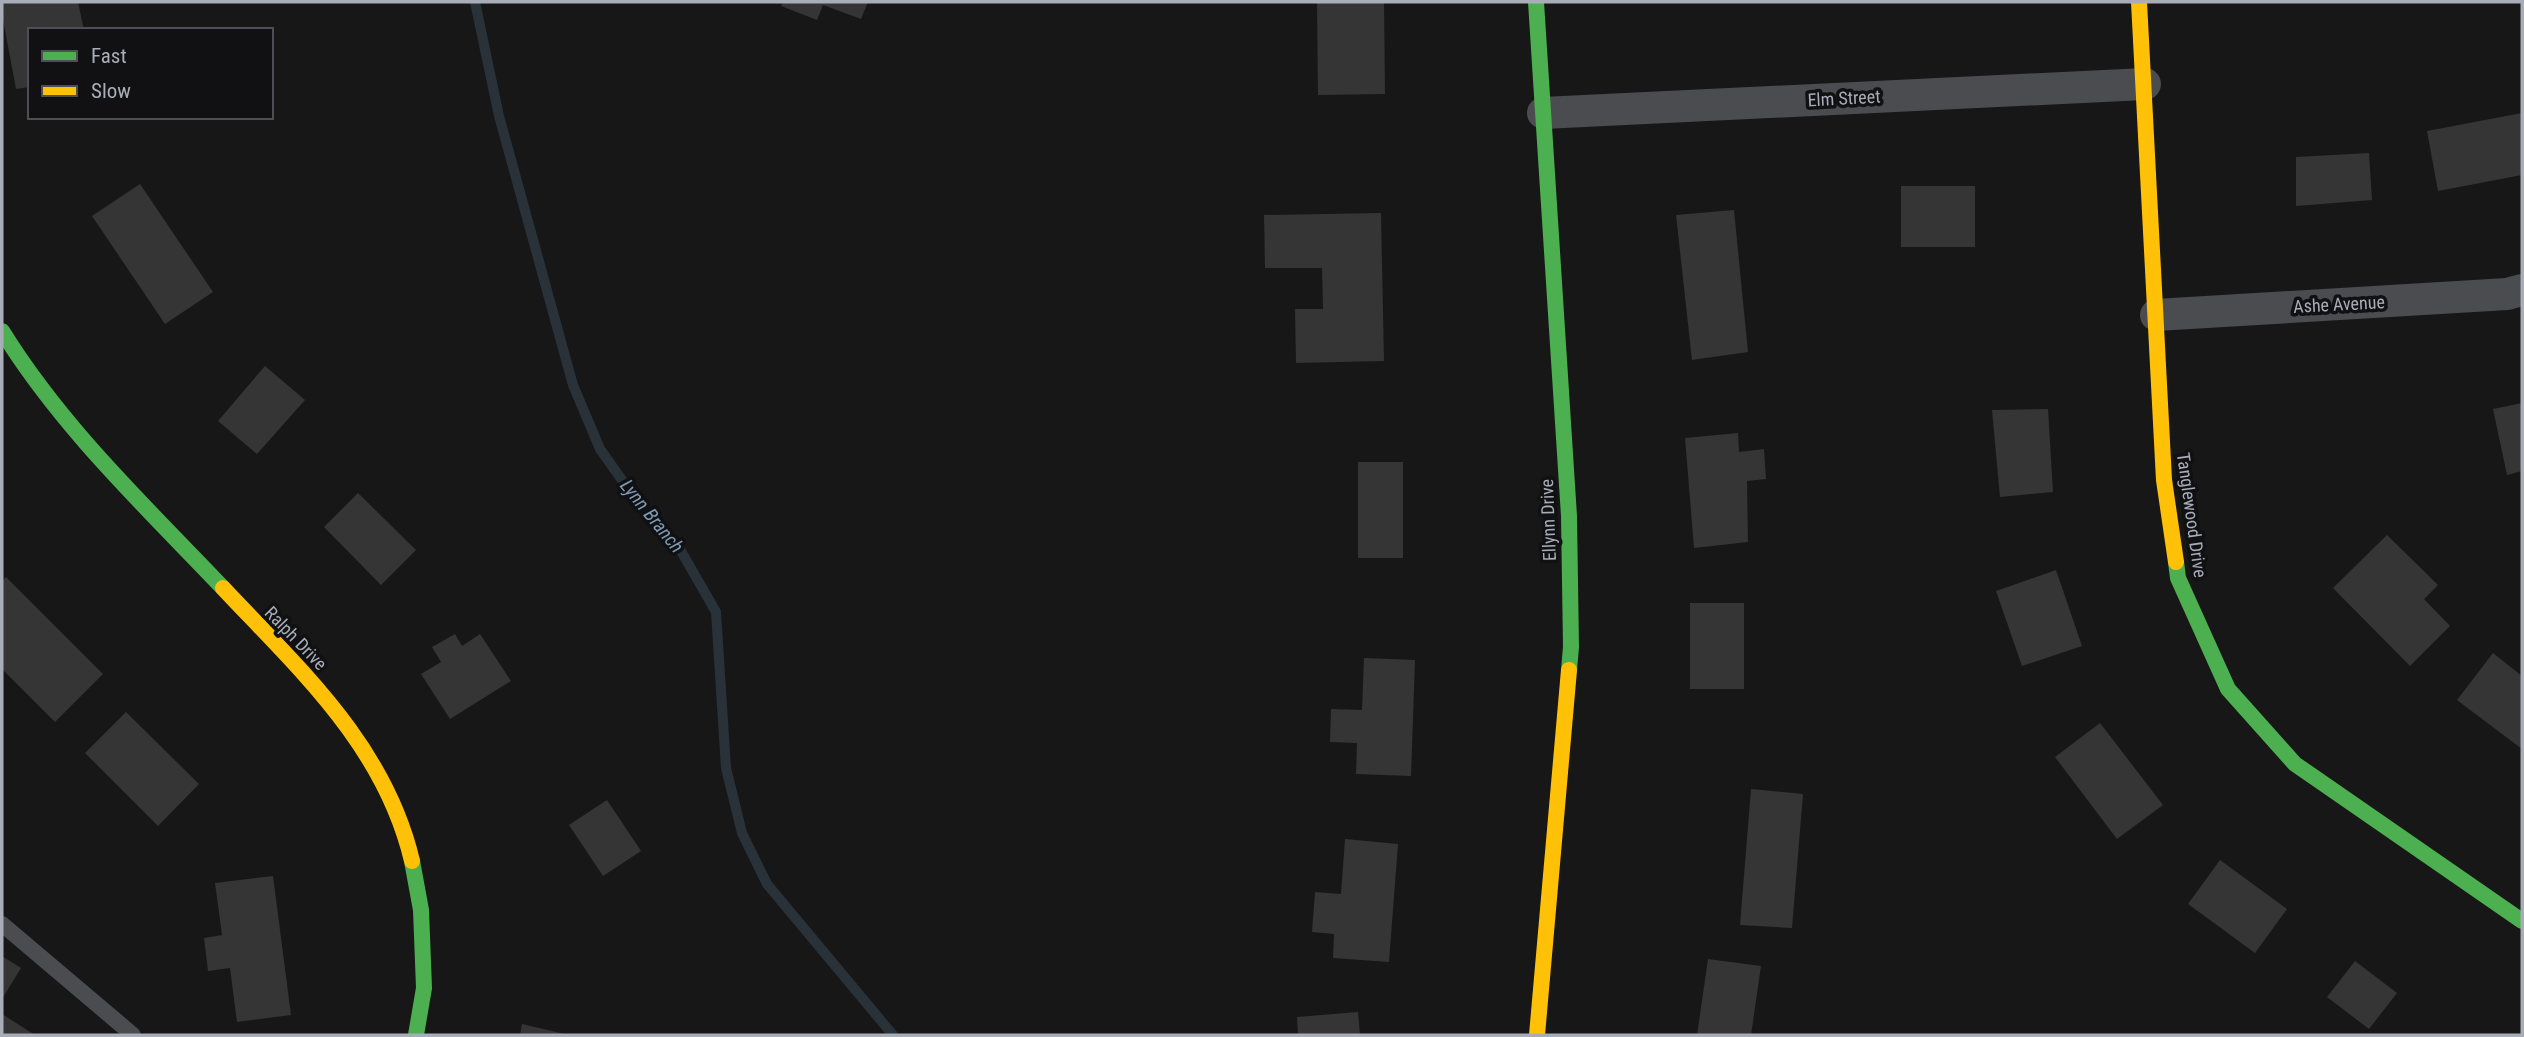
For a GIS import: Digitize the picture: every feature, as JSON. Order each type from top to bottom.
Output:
[{"type":"street","name":"Ellynn Drive","points":[[1536,2],[1569,516],[1571,646],[1536,1035]]},
{"type":"street","name":"Tanglewood Drive","points":[[2139,2],[2164,480],[2178,578],[2228,689],[2295,764],[2522,921]]},
{"type":"street","name":"Elm Street","points":[[1543,113],[2145,84]]},
{"type":"street","name":"Ashe Avenue","points":[[2156,315],[2507,294],[2522,290]]},
{"type":"street","name":"Ralph Drive","points":[[2,331],[26,370],[73,430],[319,690],[369,755],[395,808],[411,857],[421,910],[424,988],[416,1035]]},
{"type":"lane","points":[[2,924],[133,1035]]},
{"type":"building","points":[[2,2],[78,2],[84,28],[28,28],[28,87],[16,89]]},
{"type":"building","points":[[783,2],[868,2],[861,19],[823,5],[817,20],[781,6]]},
{"type":"building","points":[[1317,2],[1384,2],[1385,94],[1318,95]]},
{"type":"building","points":[[2522,113],[2522,175],[2438,191],[2427,131]]},
{"type":"building","points":[[2369,153],[2372,200],[2296,206],[2296,157]]},
{"type":"building","points":[[140,184],[213,292],[165,324],[92,216]]},
{"type":"building","points":[[1901,186],[1975,186],[1975,247],[1901,247]]},
{"type":"building","points":[[1734,210],[1748,352],[1692,360],[1676,215]]},
{"type":"building","points":[[1381,213],[1384,361],[1296,363],[1295,309],[1323,309],[1322,268],[1265,268],[1264,215]]},
{"type":"building","points":[[265,366],[305,400],[257,454],[218,421]]},
{"type":"building","points":[[2522,403],[2522,471],[2507,475],[2493,409]]},
{"type":"building","points":[[2048,409],[2053,492],[2000,497],[1992,410]]},
{"type":"building","points":[[1738,433],[1739,452],[1764,449],[1766,479],[1747,481],[1748,542],[1694,548],[1685,438]]},
{"type":"building","points":[[1358,462],[1403,462],[1403,558],[1358,558]]},
{"type":"building","points":[[358,493],[416,550],[381,585],[324,527]]},
{"type":"building","points":[[2387,535],[2438,585],[2424,599],[2450,626],[2410,666],[2333,588]]},
{"type":"building","points":[[2056,570],[2082,646],[2022,666],[1996,591]]},
{"type":"building","points":[[6,577],[103,674],[55,722],[2,669],[2,581]]},
{"type":"building","points":[[1690,603],[1744,603],[1744,689],[1690,689]]},
{"type":"building","points":[[455,634],[462,646],[480,634],[511,681],[450,719],[421,674],[441,662],[432,647]]},
{"type":"building","points":[[2493,653],[2522,676],[2522,749],[2457,700]]},
{"type":"building","points":[[1364,658],[1415,660],[1411,776],[1356,774],[1357,743],[1330,742],[1331,709],[1362,710]]},
{"type":"building","points":[[126,712],[199,784],[158,826],[85,753]]},
{"type":"building","points":[[2100,723],[2163,805],[2117,839],[2055,757]]},
{"type":"building","points":[[1751,789],[1803,794],[1792,928],[1740,925]]},
{"type":"building","points":[[607,800],[641,851],[603,876],[569,825]]},
{"type":"building","points":[[1345,839],[1398,844],[1389,962],[1333,958],[1334,934],[1312,932],[1315,892],[1341,894]]},
{"type":"building","points":[[2220,860],[2287,909],[2255,953],[2188,904]]},
{"type":"building","points":[[273,876],[291,1015],[237,1022],[230,968],[208,971],[204,938],[222,935],[215,883]]},
{"type":"building","points":[[2,956],[21,968],[2,999]]},
{"type":"building","points":[[1708,959],[1761,966],[1751,1035],[1697,1035]]},
{"type":"building","points":[[2355,961],[2397,993],[2369,1029],[2327,997]]},
{"type":"building","points":[[1358,1012],[1360,1035],[1298,1035],[1297,1017]]},
{"type":"building","points":[[2,1014],[35,1035],[2,1035]]},
{"type":"building","points":[[522,1024],[565,1034],[565,1035],[520,1035]]},
{"type":"waterway","name":"Lynn Branch","points":[[475,2],[499,116],[573,385],[600,449],[644,511],[681,551],[716,612],[726,768],[742,833],[767,884],[893,1035]]},
{"type":"traffic: fast","points":[[1536,2],[1569,516],[1569,670]]},
{"type":"traffic: fast","points":[[2,331],[51,401],[78,433],[223,588]]},
{"type":"traffic: fast","points":[[2176,562],[2178,578],[2228,689],[2295,764],[2522,921]]},
{"type":"traffic: fast","points":[[412,861],[421,910],[424,988],[416,1035]]},
{"type":"traffic: slow","points":[[2139,2],[2164,480],[2176,562]]},
{"type":"traffic: slow","points":[[223,588],[310,680],[361,746],[382,781],[399,820],[412,861]]},
{"type":"traffic: slow","points":[[1537,1035],[1569,670]]}]
